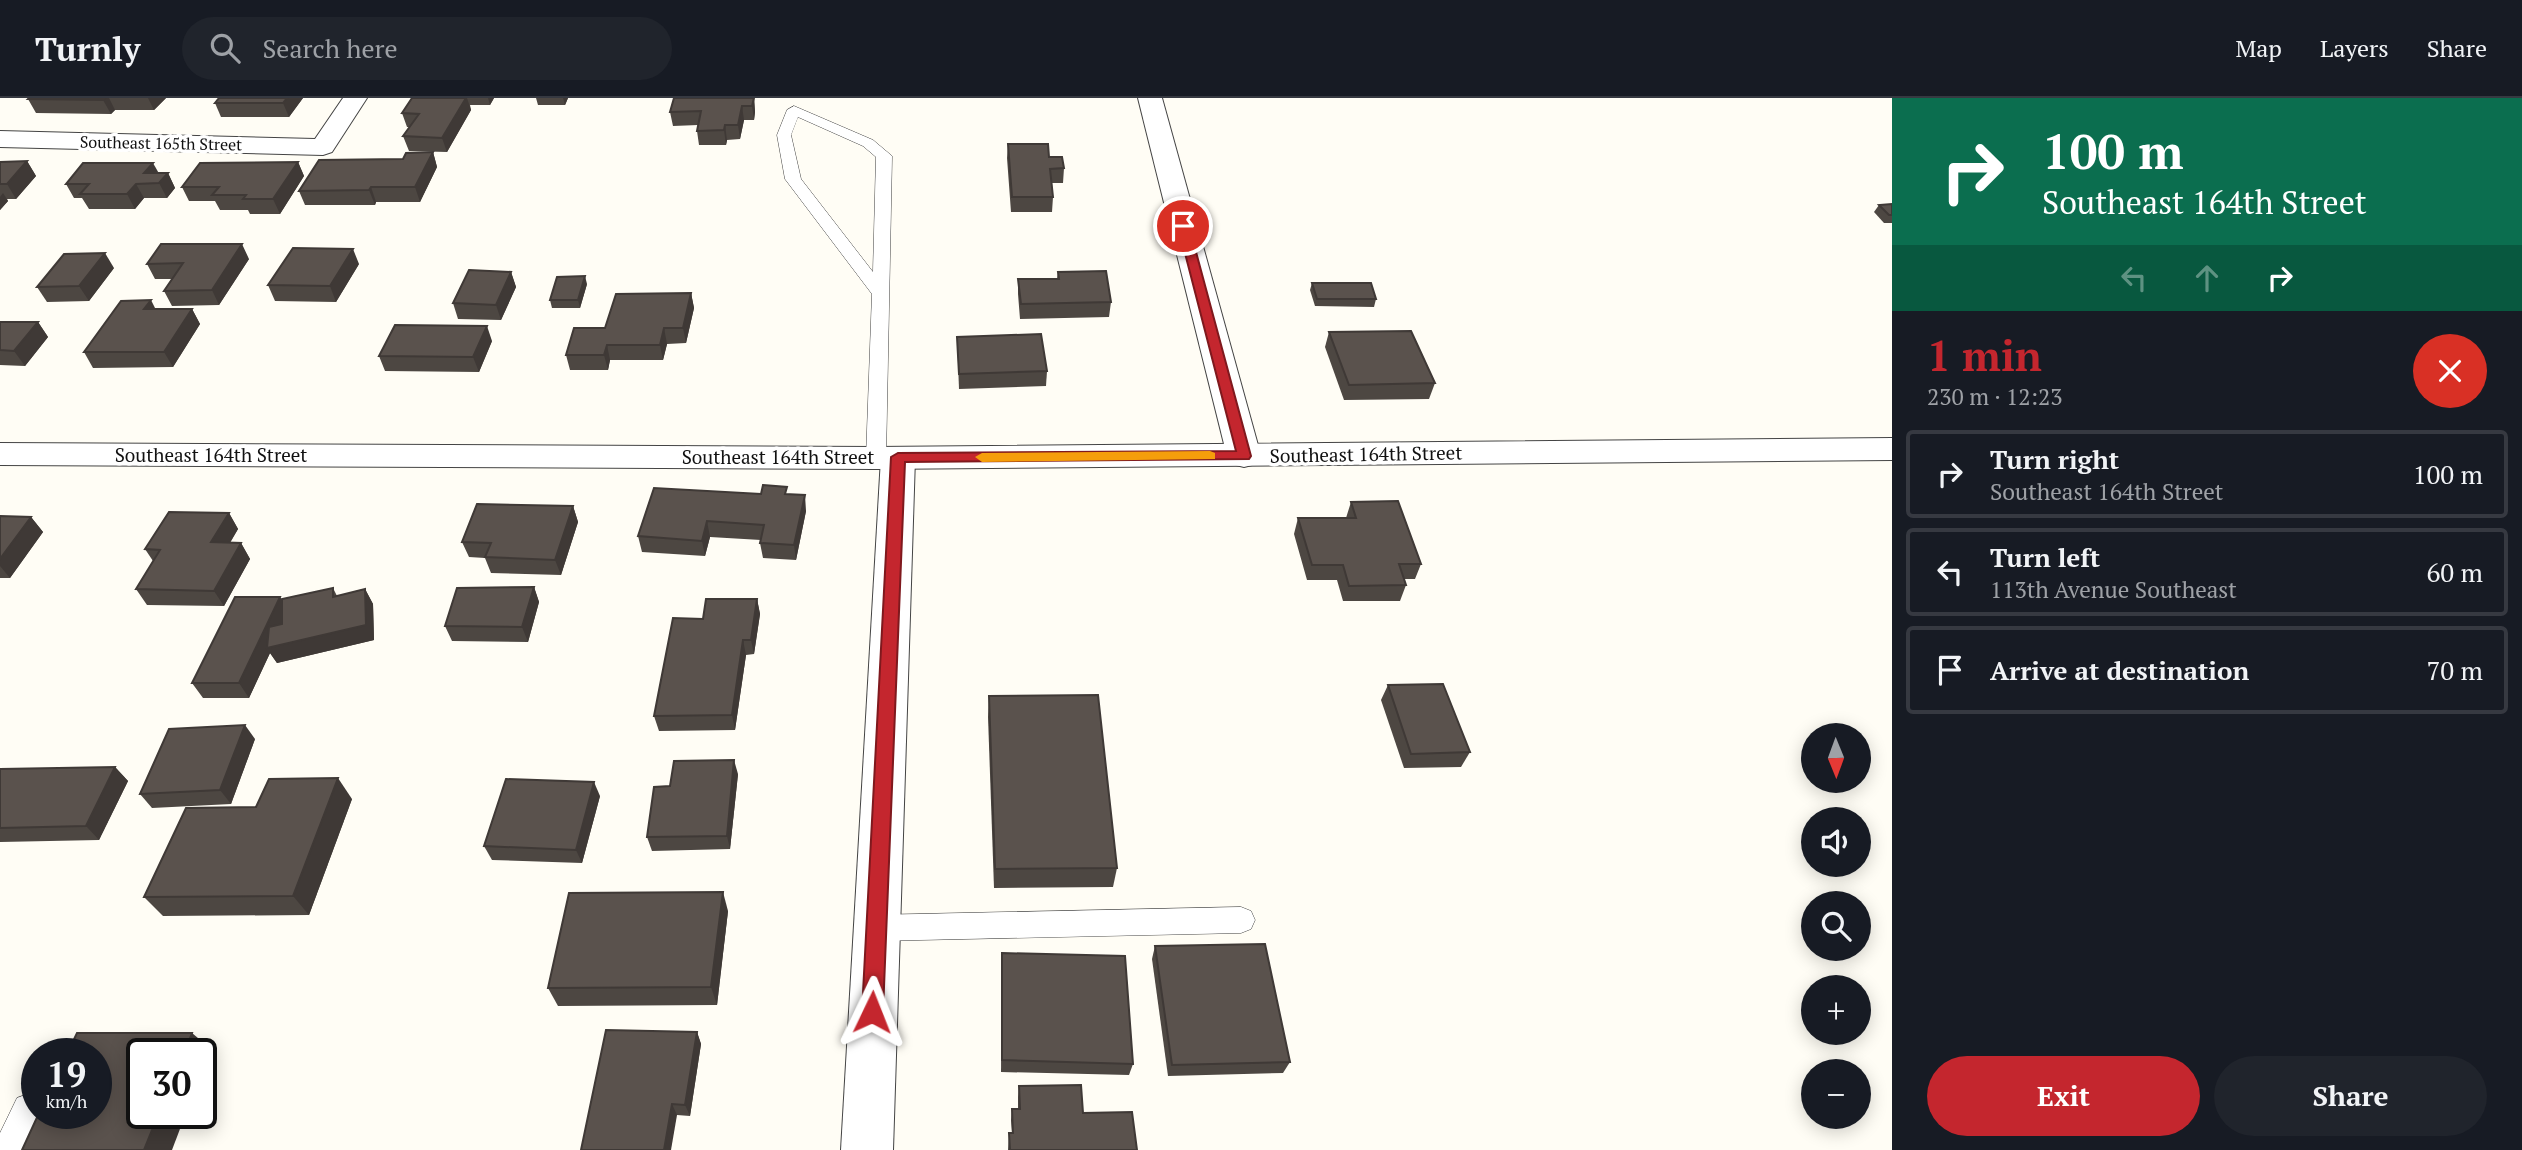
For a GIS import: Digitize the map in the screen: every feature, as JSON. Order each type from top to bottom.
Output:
[{"type":"street","name":"Southeast 165th Street","points":[[0,139],[323,147],[355,98]]},
{"type":"street","points":[[1150,98],[1244,456]]},
{"type":"street","name":"Southeast 164th Street","points":[[0,454],[887,458],[1892,449]]},
{"type":"street","points":[[867,1150],[876,928],[887,458]]},
{"type":"lane","points":[[881,294],[793,179],[784,135],[794,110],[868,143],[884,156],[881,294],[887,458]]},
{"type":"lane","points":[[876,928],[1241,920]]},
{"type":"lane","points":[[8,1150],[21,1123]]},
{"type":"building","points":[[29,98],[105,98],[103,100]]},
{"type":"building","points":[[219,98],[287,98],[283,103],[215,103]]},
{"type":"building","points":[[412,98],[466,98],[442,138],[403,136],[419,114],[402,113]]},
{"type":"building","points":[[674,98],[754,98],[752,106],[742,106],[738,125],[725,125],[724,130],[697,131],[701,111],[670,112]]},
{"type":"building","points":[[1008,144],[1048,144],[1049,157],[1062,157],[1064,168],[1050,169],[1053,197],[1012,197]]},
{"type":"building","points":[[433,152],[415,187],[299,191],[319,160],[403,159],[406,153]]},
{"type":"building","points":[[27,161],[7,184],[0,184],[0,162]]},
{"type":"building","points":[[298,162],[273,199],[243,199],[246,195],[212,195],[219,187],[182,187],[200,163]]},
{"type":"building","points":[[83,163],[153,163],[144,173],[168,173],[159,183],[136,184],[127,194],[80,194],[89,184],[66,184]]},
{"type":"building","points":[[1892,204],[1892,215],[1879,205]]},
{"type":"building","points":[[161,244],[242,244],[212,290],[164,291],[183,263],[147,264]]},
{"type":"building","points":[[293,248],[353,249],[330,286],[268,285]]},
{"type":"building","points":[[105,253],[79,286],[37,287],[64,254]]},
{"type":"building","points":[[469,270],[511,272],[496,305],[453,303]]},
{"type":"building","points":[[1106,271],[1111,302],[1021,304],[1018,279],[1059,279],[1058,272]]},
{"type":"building","points":[[585,276],[578,300],[550,300],[557,277]]},
{"type":"building","points":[[1312,283],[1371,283],[1376,299],[1317,299]]},
{"type":"building","points":[[691,293],[683,328],[664,328],[660,345],[607,345],[604,355],[566,355],[574,328],[605,328],[616,294]]},
{"type":"building","points":[[151,300],[144,309],[192,309],[164,352],[84,352],[121,301]]},
{"type":"building","points":[[0,322],[38,322],[14,351],[0,350]]},
{"type":"building","points":[[395,325],[487,326],[473,357],[379,356]]},
{"type":"building","points":[[1411,331],[1435,383],[1349,385],[1329,332]]},
{"type":"building","points":[[1041,334],[1047,371],[959,374],[957,337]]},
{"type":"building","points":[[763,485],[787,487],[785,494],[805,495],[794,545],[760,543],[764,525],[707,521],[702,541],[638,536],[654,488],[761,494]]},
{"type":"building","points":[[1398,501],[1421,564],[1399,564],[1406,585],[1349,586],[1343,565],[1312,565],[1298,518],[1356,518],[1351,502]]},
{"type":"building","points":[[477,504],[573,506],[555,560],[485,557],[491,543],[462,542]]},
{"type":"building","points":[[169,512],[229,513],[211,542],[241,543],[214,591],[136,589],[160,550],[145,549]]},
{"type":"building","points":[[0,516],[31,517],[0,559]]},
{"type":"building","points":[[534,587],[522,627],[445,626],[457,588]]},
{"type":"building","points":[[333,588],[333,597],[365,589],[366,625],[267,648],[269,627],[282,624],[282,599]]},
{"type":"building","points":[[235,597],[280,597],[239,683],[192,683]]},
{"type":"building","points":[[706,599],[757,599],[751,640],[743,640],[732,715],[654,716],[673,618],[703,619]]},
{"type":"building","points":[[1443,684],[1470,752],[1411,754],[1388,685]]},
{"type":"building","points":[[1098,695],[1117,868],[995,869],[989,696]]},
{"type":"building","points":[[245,725],[220,790],[140,794],[169,729]]},
{"type":"building","points":[[734,760],[727,836],[647,837],[654,787],[670,786],[674,761]]},
{"type":"building","points":[[115,767],[86,826],[0,828],[0,769]]},
{"type":"building","points":[[338,778],[293,896],[144,897],[186,808],[256,807],[269,779]]},
{"type":"building","points":[[506,779],[594,782],[576,850],[484,846]]},
{"type":"building","points":[[723,892],[711,987],[548,988],[569,893]]},
{"type":"building","points":[[1265,944],[1290,1062],[1172,1065],[1155,946]]},
{"type":"building","points":[[1002,953],[1125,956],[1133,1064],[1002,1060]]},
{"type":"building","points":[[606,1030],[697,1032],[685,1105],[672,1104],[664,1150],[581,1150]]},
{"type":"building","points":[[77,1033],[192,1033],[190,1038],[126,1038],[126,1129],[153,1129],[144,1150],[22,1150],[32,1129],[112,1129],[112,1038],[75,1038]]},
{"type":"building","points":[[1081,1085],[1083,1113],[1132,1112],[1137,1150],[1010,1150],[1009,1133],[1013,1133],[1012,1109],[1020,1109],[1019,1086]]},
{"type":"slow traffic","points":[[982,457],[1210,456]]},
{"type":"route","points":[[872,1012],[898,457],[1244,456],[1183,226]]}]
